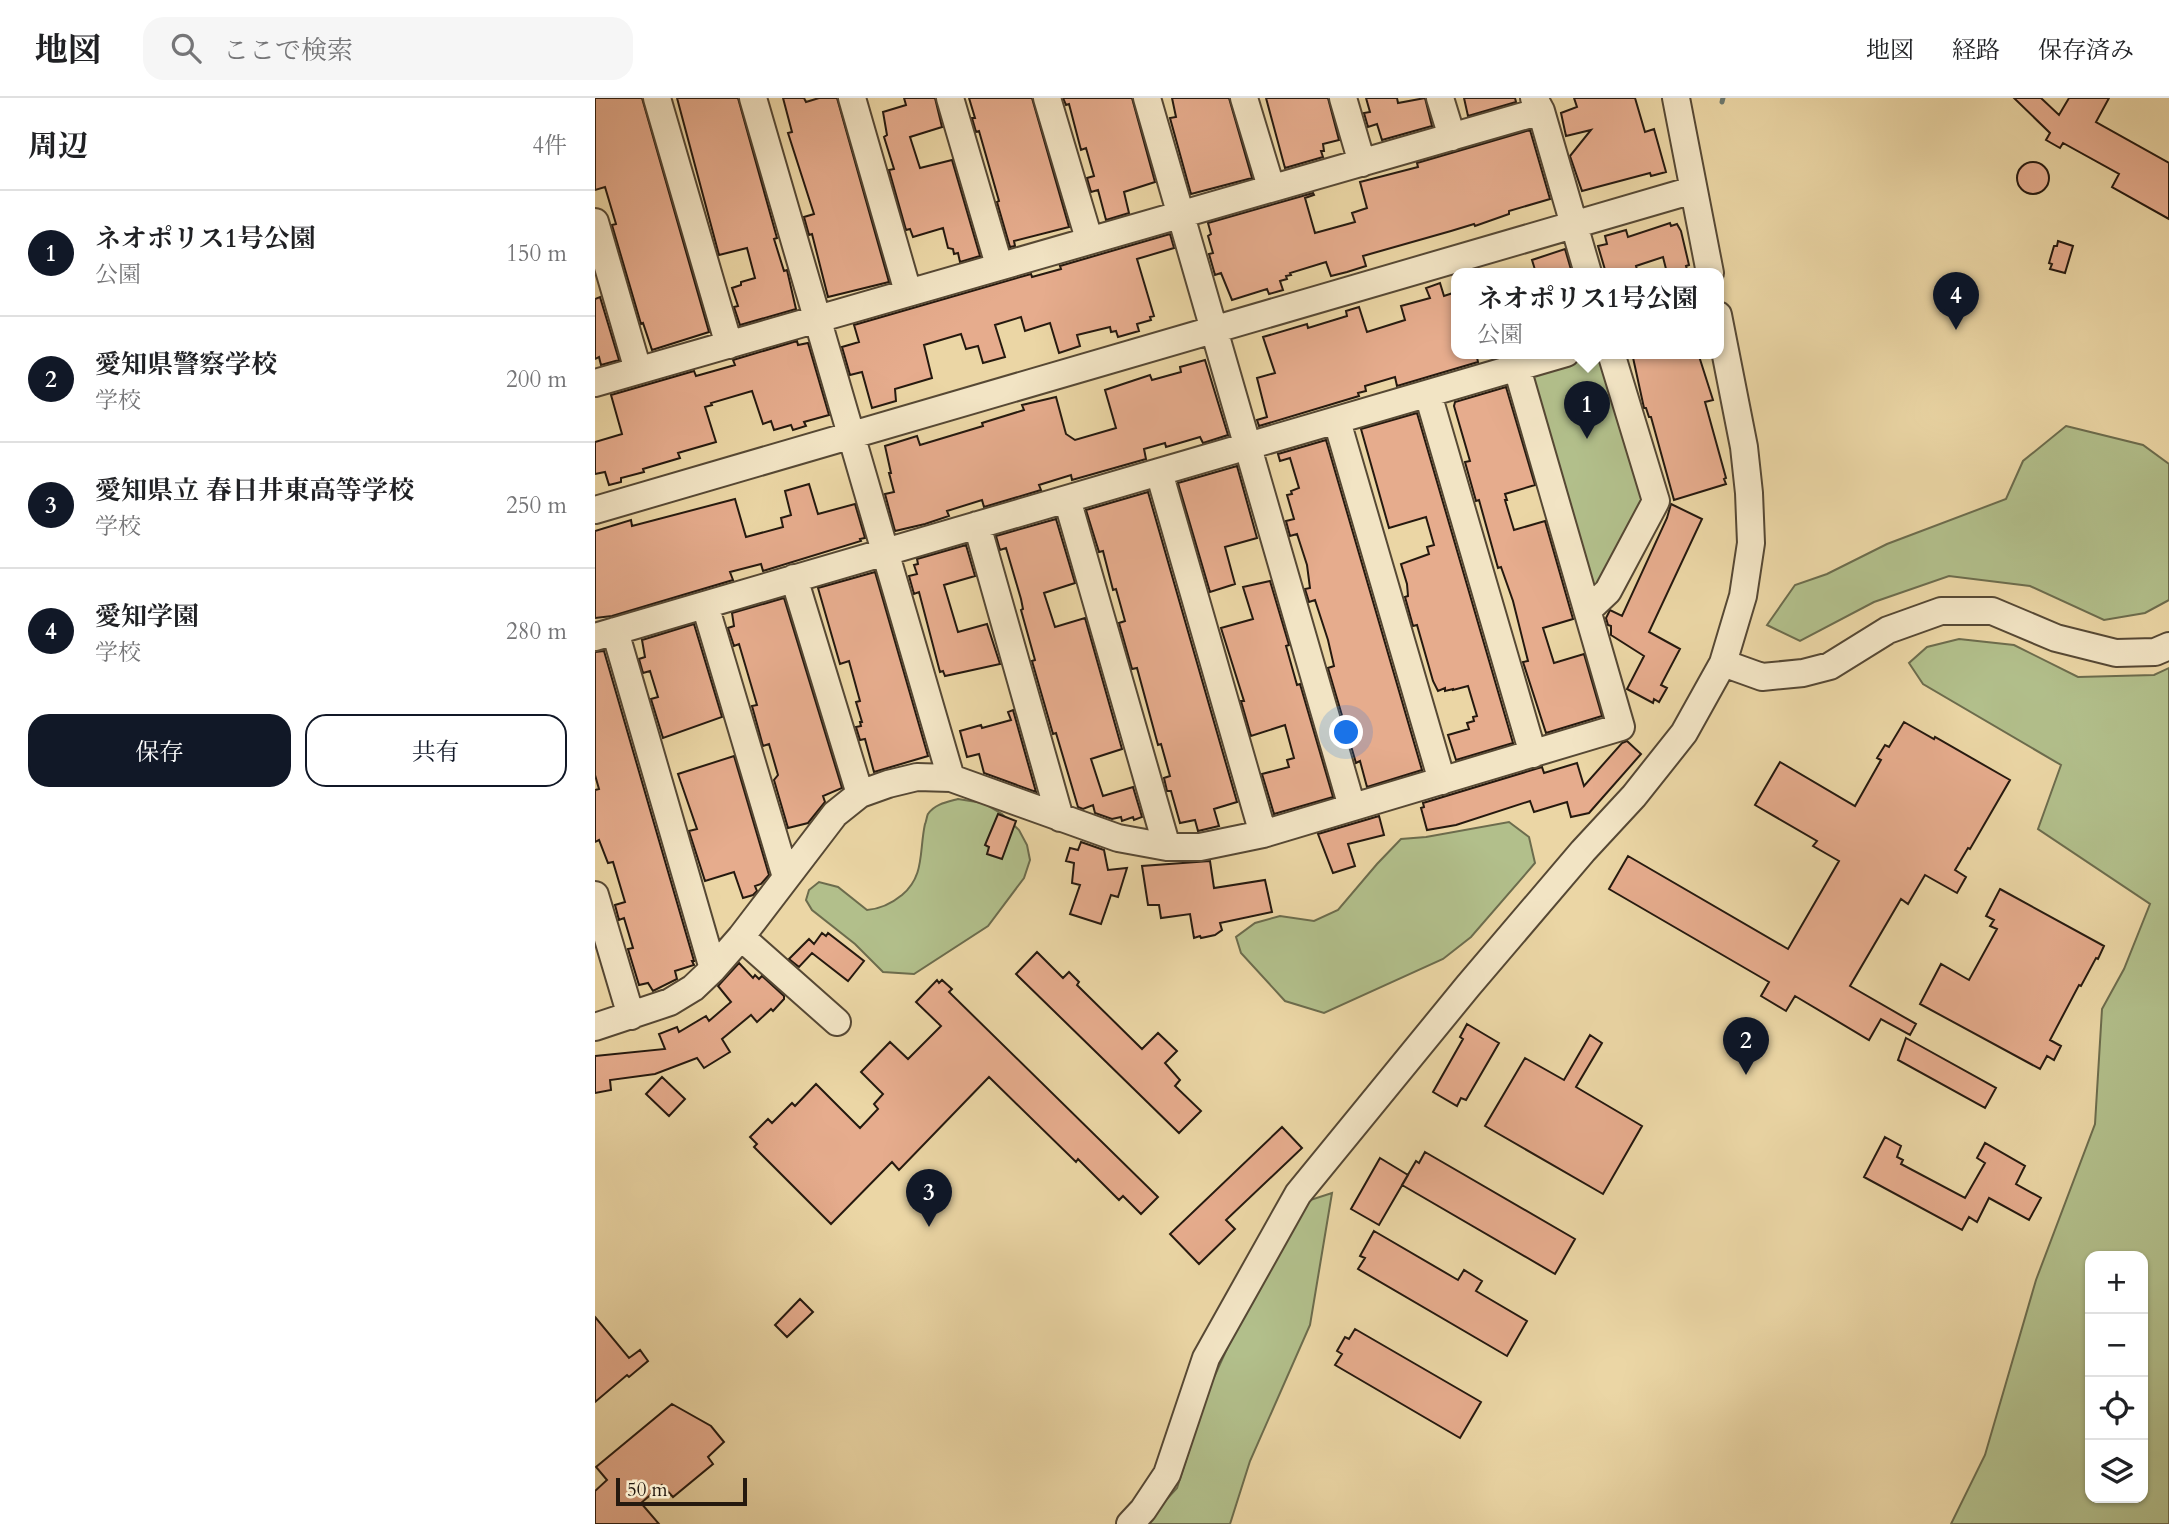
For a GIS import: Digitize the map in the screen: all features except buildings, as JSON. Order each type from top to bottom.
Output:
[{"type":"street","points":[[657,98],[729,345]]},
{"type":"street","points":[[753,98],[951,778]]},
{"type":"street","points":[[852,98],[908,292]]},
{"type":"street","points":[[950,98],[999,265]]},
{"type":"street","points":[[1047,98],[1089,239]]},
{"type":"street","points":[[1147,98],[1352,807]]},
{"type":"street","points":[[1244,98],[1271,187]]},
{"type":"street","points":[[1343,98],[1362,163]]},
{"type":"street","points":[[1440,98],[1452,136]]},
{"type":"street","points":[[1676,98],[1709,268]]},
{"type":"street","points":[[595,383],[1089,239],[1362,163],[1452,136],[1537,104],[1587,268]]},
{"type":"street","points":[[595,510],[1693,190]]},
{"type":"street","points":[[595,222],[638,370]]},
{"type":"street","points":[[1130,1524],[1143,1510],[1167,1474],[1206,1358],[1298,1194],[1468,986],[1643,785],[1684,733],[1723,663],[1743,596],[1751,543],[1744,447],[1724,345]]},
{"type":"street","points":[[713,970],[605,634],[1546,359]]},
{"type":"street","points":[[1588,610],[1608,591],[1656,501],[1613,359]]},
{"type":"street","points":[[595,1027],[670,1002],[693,988],[713,970],[741,937],[835,814],[860,794],[887,784],[917,777],[951,778],[1118,838],[1167,847],[1200,847],[1263,834],[1621,727],[1517,368]]},
{"type":"street","points":[[1428,394],[1533,754]]},
{"type":"street","points":[[1337,421],[1442,781]]},
{"type":"street","points":[[1159,472],[1263,834]]},
{"type":"street","points":[[1067,499],[1167,847]]},
{"type":"street","points":[[978,525],[1060,818]]},
{"type":"street","points":[[794,578],[860,794]]},
{"type":"street","points":[[705,605],[786,877]]},
{"type":"street","points":[[1723,663],[1762,677],[1803,673],[1831,666],[1888,630],[1941,611],[1992,611],[2056,638],[2116,653],[2155,652],[2169,646]]},
{"type":"street","points":[[595,895],[631,1016]]},
{"type":"street","points":[[741,937],[837,1022]]},
{"type":"green space","points":[[1573,359],[1605,359],[1644,498],[1604,584],[1589,585],[1529,380],[1533,372]]},
{"type":"green space","points":[[2066,426],[2143,445],[2169,464],[2169,600],[2145,613],[2104,620],[2030,586],[1949,576],[1874,602],[1800,641],[1767,625],[1795,585],[1827,574],[1887,544],[2006,499],[2023,461]]},
{"type":"green space","points":[[1959,639],[2014,645],[2078,677],[2154,675],[2169,668],[2169,1524],[1951,1524],[1985,1455],[2036,1280],[2095,1124],[2102,1009],[2124,969],[2150,904],[2038,829],[2061,765],[1923,684],[1909,663],[1927,647]]},
{"type":"green space","points":[[958,799],[983,803],[1002,814],[1019,830],[1027,845],[1030,860],[1024,878],[988,926],[914,974],[883,972],[855,944],[812,910],[806,900],[809,890],[819,882],[838,887],[867,910],[894,901],[909,888],[918,871],[928,814],[946,802]]},
{"type":"green space","points":[[1509,822],[1529,837],[1535,863],[1471,937],[1443,959],[1324,1013],[1285,1001],[1241,953],[1236,937],[1255,923],[1280,916],[1314,921],[1338,910],[1401,839]]},
{"type":"green space","points":[[1332,1193],[1310,1325],[1250,1461],[1230,1524],[1144,1524],[1177,1488],[1210,1386],[1240,1320],[1304,1202]]},
{"type":"waterway","points":[[1722,102],[1723,98]]},
{"type":"place","name":"愛知学園","points":[[1956,330]]},
{"type":"place","name":"ネオポリス1号公園","points":[[1587,439]]},
{"type":"place","name":"愛知県警察学校","points":[[1746,1075]]},
{"type":"place","name":"愛知県立 春日井東高等学校","points":[[929,1227]]}]
